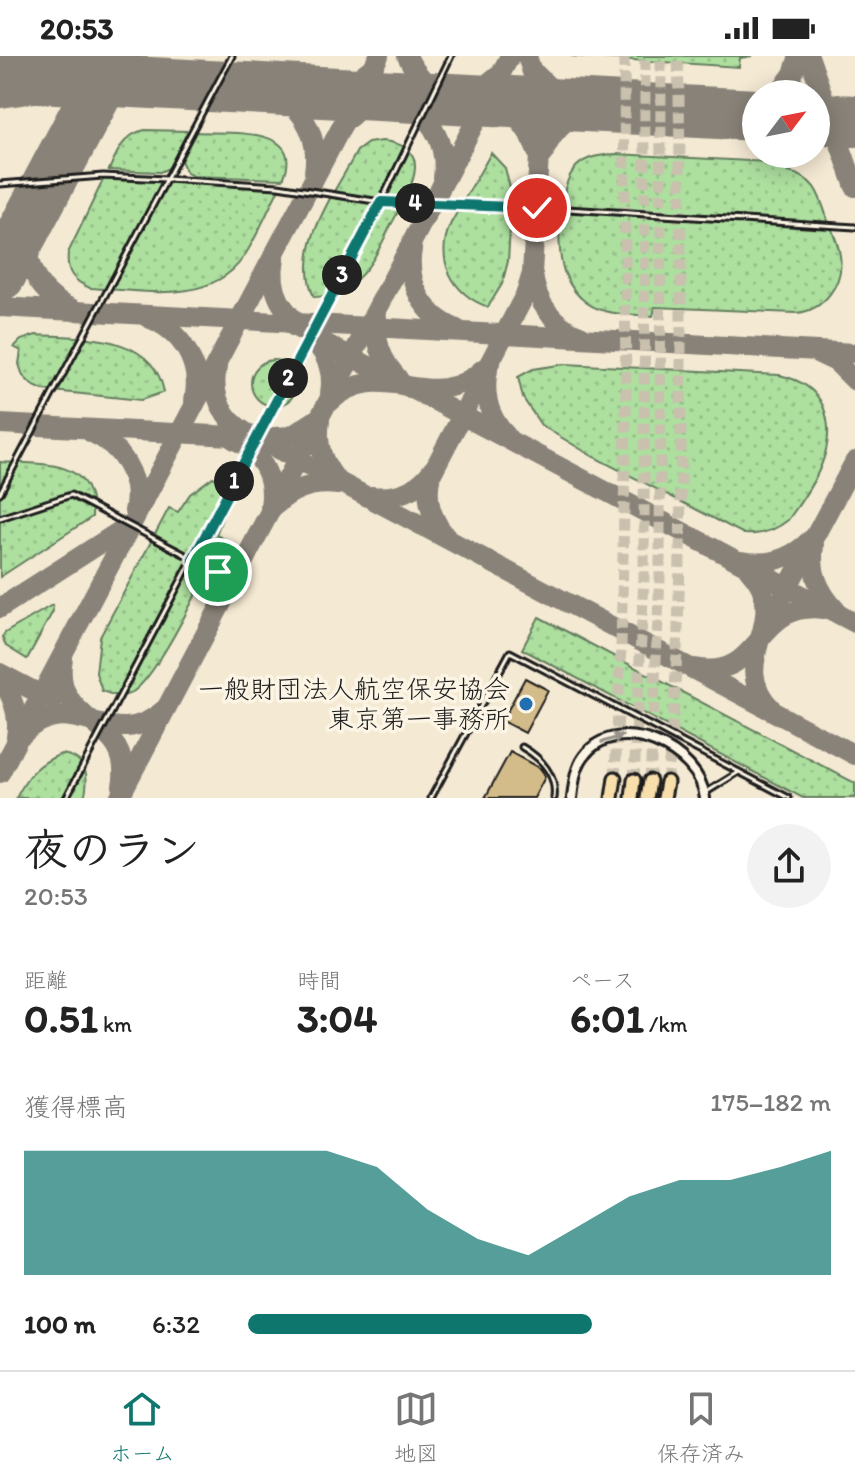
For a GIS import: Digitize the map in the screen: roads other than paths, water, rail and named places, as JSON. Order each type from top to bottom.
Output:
[{"type":"highway","points":[[612,798],[615,778]]},
{"type":"highway","points":[[632,798],[634,780]]},
{"type":"highway","points":[[647,798],[650,781]]},
{"type":"highway","points":[[664,798],[667,782]]},
{"type":"street","points":[[572,798],[576,772],[586,753],[603,740],[619,735],[639,736],[683,759],[695,771],[705,795]]},
{"type":"lane","points":[[0,493],[232,56]]},
{"type":"lane","points":[[66,798],[381,202],[451,56]]},
{"type":"lane","points":[[0,184],[103,176],[166,179],[278,186],[381,202],[567,209],[855,227]]},
{"type":"lane","points":[[0,518],[71,495],[218,572]]},
{"type":"lane","points":[[431,798],[510,652],[789,798]]},
{"type":"lane","points":[[522,747],[544,763],[553,781],[554,798]]},
{"type":"lane","points":[[705,795],[739,771]]},
{"type":"tunnel","points":[[615,778],[626,420],[624,56]]},
{"type":"tunnel","points":[[634,780],[644,578],[645,56]]},
{"type":"tunnel","points":[[650,781],[660,579],[661,56]]},
{"type":"tunnel","points":[[667,782],[678,637],[680,540],[678,56]]},
{"type":"place","name":"一般財団法人航空保安協会 東京第一事務所","points":[[526,704]]}]
